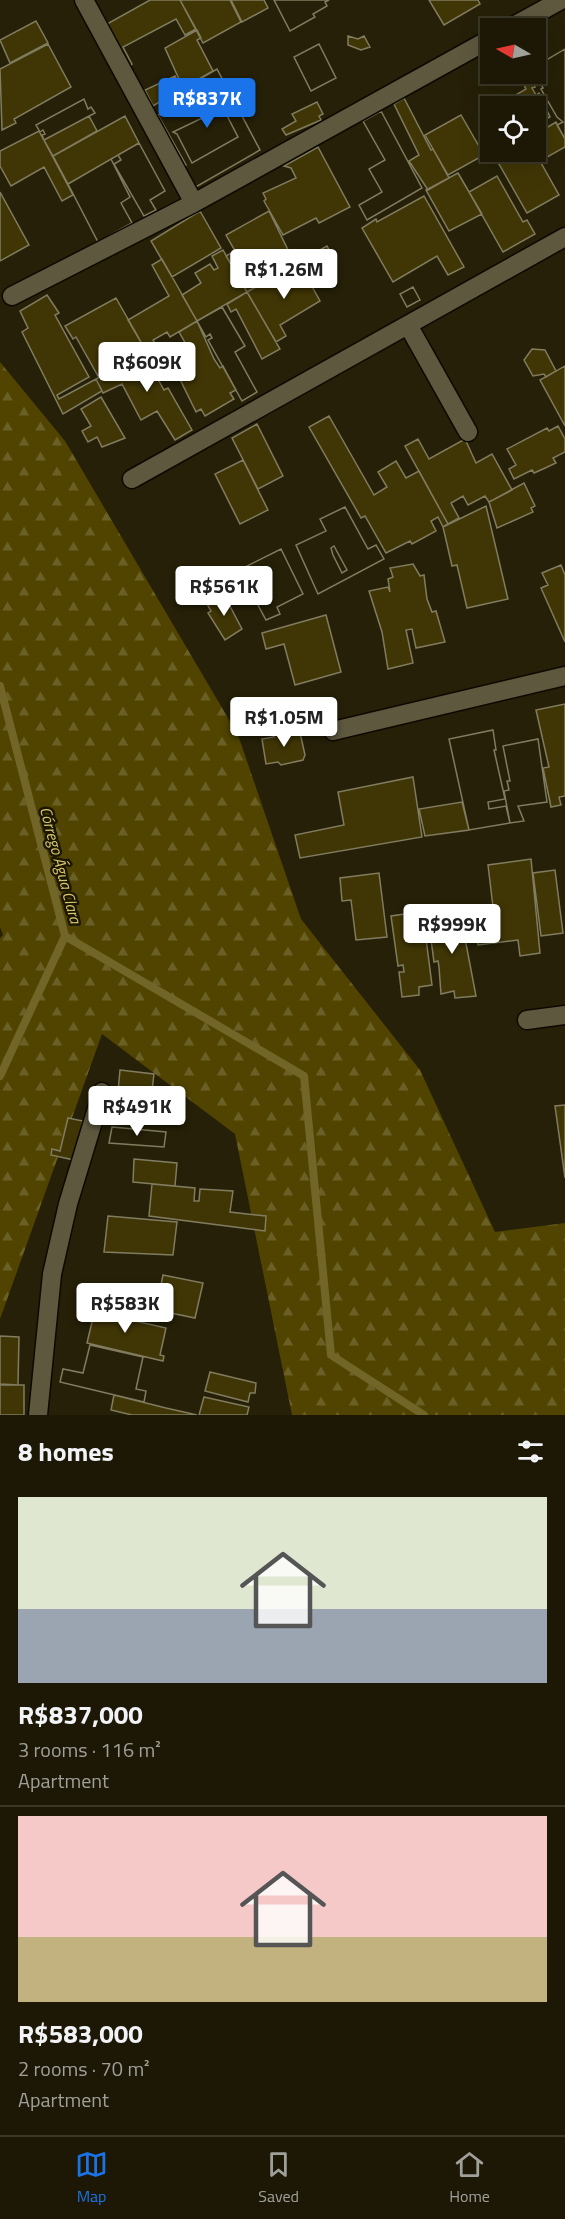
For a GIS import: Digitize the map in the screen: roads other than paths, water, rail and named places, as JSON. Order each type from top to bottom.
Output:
[{"type":"street","points":[[84,0],[194,203]]},
{"type":"street","points":[[528,18],[561,0]]},
{"type":"street","points":[[12,296],[194,203],[480,45]]},
{"type":"street","points":[[132,479],[565,237]]},
{"type":"street","points":[[408,325],[468,432]]},
{"type":"street","points":[[333,731],[565,676]]},
{"type":"street","points":[[527,1020],[565,1015]]},
{"type":"street","points":[[38,1415],[52,1274],[68,1204],[102,1092]]},
{"type":"waterway","name":"Córrego Água Clara","points":[[0,686],[65,936],[0,1076]]},
{"type":"waterway","points":[[65,936],[304,1076],[331,1355],[424,1415]]}]
